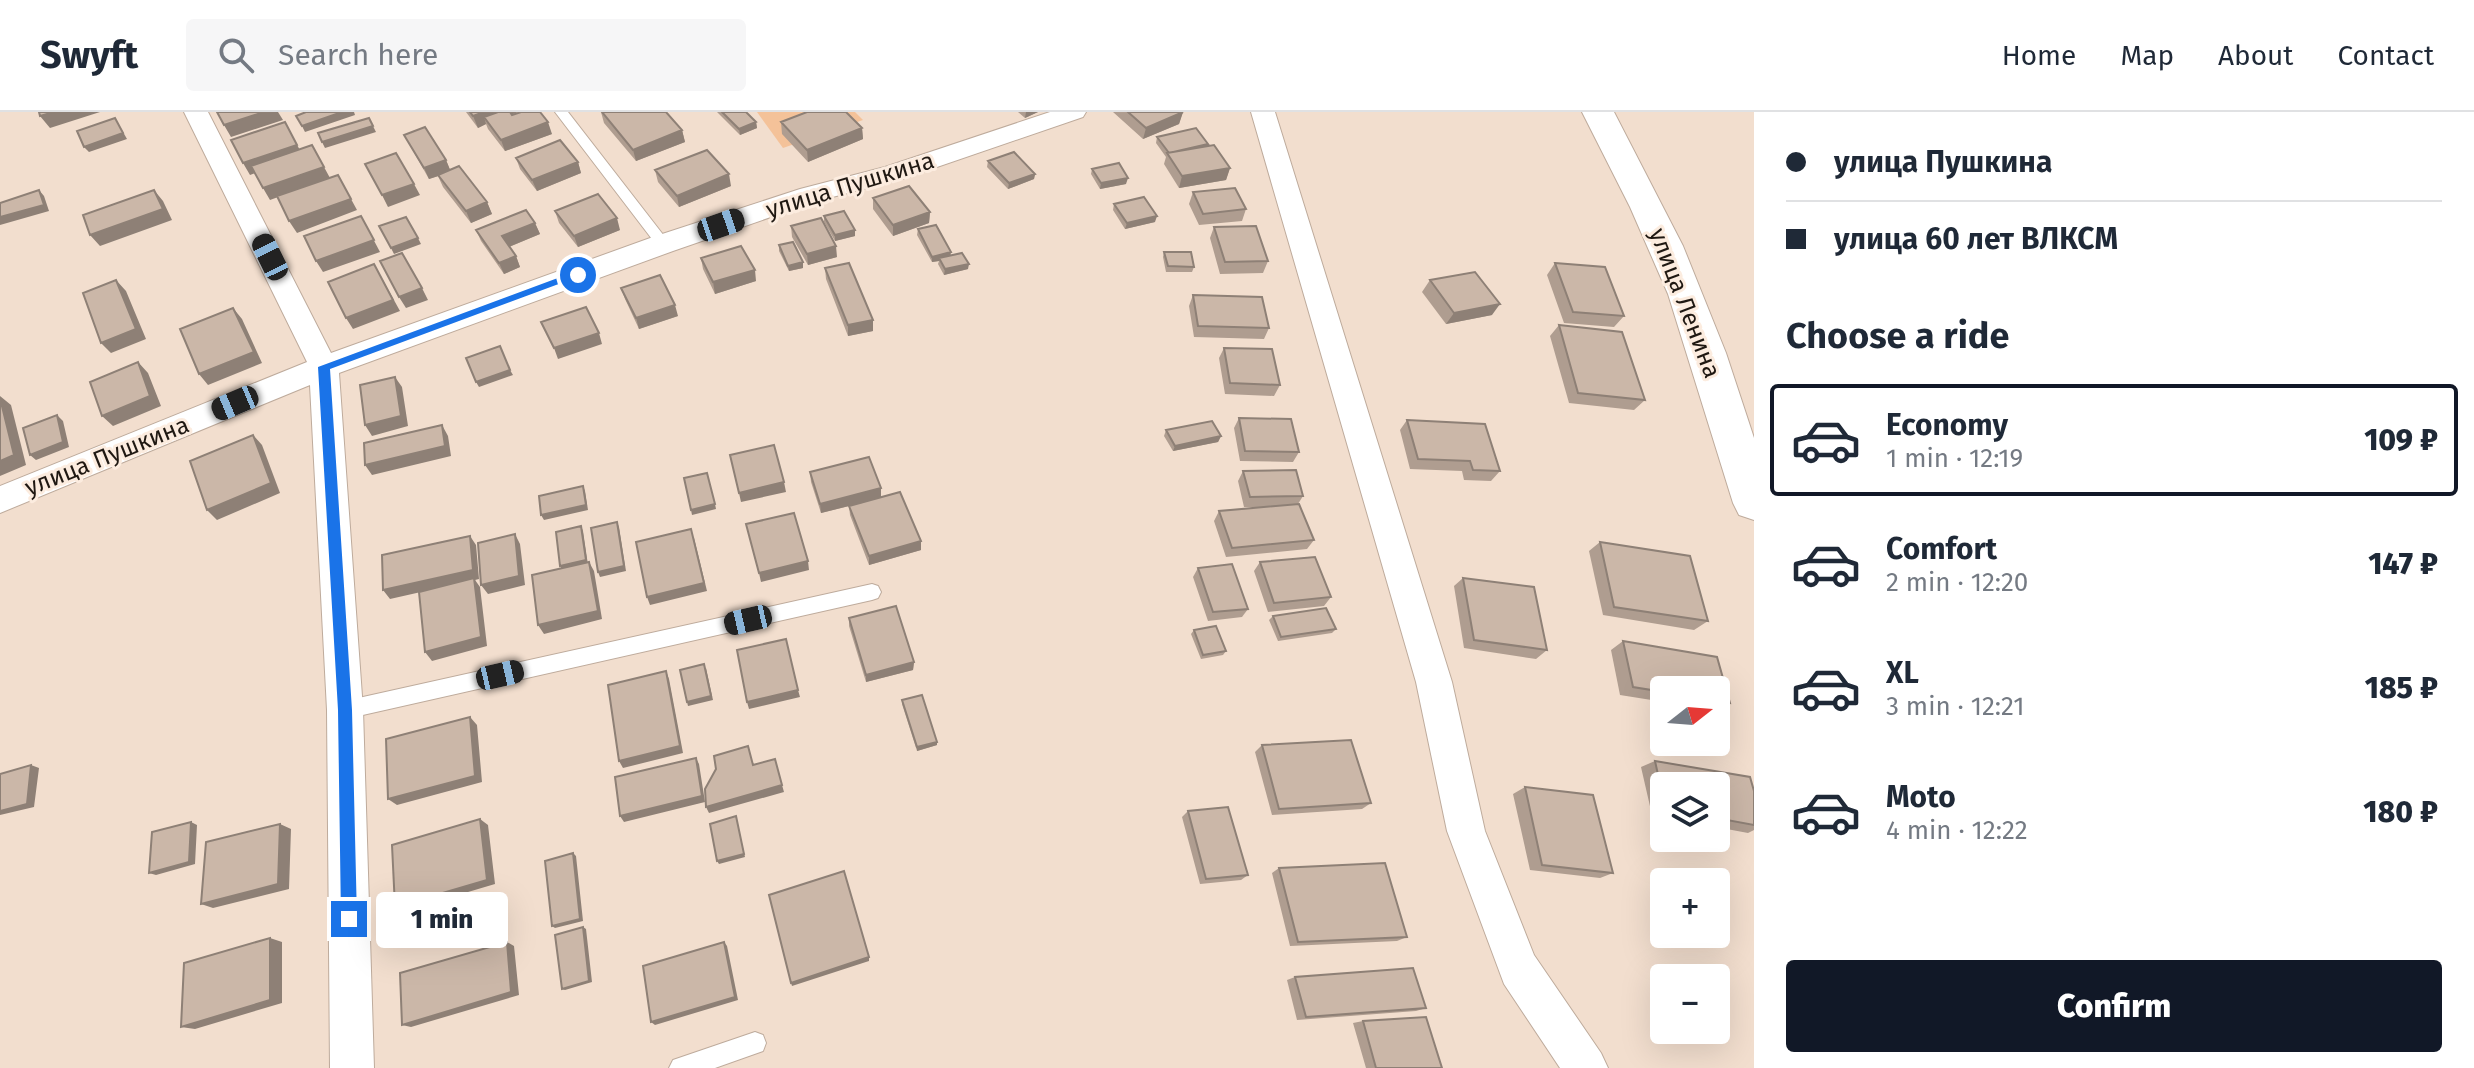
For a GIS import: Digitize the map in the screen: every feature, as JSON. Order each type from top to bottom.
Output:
[{"type":"street","points":[[196,112],[324,367],[345,710],[352,1068]]},
{"type":"street","name":"улица Пушкина","points":[[0,500],[324,367],[663,244],[809,195],[893,173],[1074,112]]},
{"type":"street","points":[[1263,112],[1434,682],[1466,831],[1519,969],[1586,1068]]},
{"type":"street","name":"улица Ленина","points":[[1598,112],[1653,218],[1674,267],[1701,337],[1754,503]]},
{"type":"lane","points":[[561,112],[663,244]]},
{"type":"lane","points":[[345,710],[872,592]]},
{"type":"lane","points":[[681,1068],[755,1043]]},
{"type":"shaded area","points":[[757,112],[855,112],[863,120],[783,148]]},
{"type":"building","points":[[217,112],[264,112],[224,125]]},
{"type":"building","points":[[306,112],[342,112],[302,126],[296,116]]},
{"type":"building","points":[[510,112],[512,115],[540,112],[548,122],[501,140],[484,117]]},
{"type":"building","points":[[602,112],[666,112],[682,130],[633,150]]},
{"type":"building","points":[[722,112],[746,112],[756,122],[739,129]]},
{"type":"building","points":[[807,112],[846,112],[862,128],[807,150],[781,122]]},
{"type":"building","points":[[1128,112],[1183,112],[1146,128]]},
{"type":"building","points":[[115,118],[123,133],[84,147],[77,131]]},
{"type":"building","points":[[369,118],[373,126],[322,142],[318,133]]},
{"type":"building","points":[[285,122],[297,145],[243,163],[231,140]]},
{"type":"building","points":[[425,127],[446,160],[424,168],[404,135]]},
{"type":"building","points":[[1196,128],[1208,144],[1169,153],[1157,137]]},
{"type":"building","points":[[560,140],[578,162],[532,180],[516,158]]},
{"type":"building","points":[[312,145],[324,167],[263,188],[251,166]]},
{"type":"building","points":[[1214,145],[1230,168],[1182,176],[1167,153]]},
{"type":"building","points":[[707,150],[729,174],[677,196],[655,170]]},
{"type":"building","points":[[1014,152],[1035,174],[1009,183],[988,161]]},
{"type":"building","points":[[396,153],[414,184],[382,195],[365,164]]},
{"type":"building","points":[[1119,163],[1128,178],[1101,183],[1092,169]]},
{"type":"building","points":[[459,166],[487,202],[466,211],[438,175]]},
{"type":"building","points":[[338,175],[351,199],[289,221],[277,196]]},
{"type":"building","points":[[909,186],[930,212],[893,225],[873,198]]},
{"type":"building","points":[[1235,188],[1246,209],[1203,214],[1193,192]]},
{"type":"building","points":[[39,190],[44,205],[0,217],[0,203]]},
{"type":"building","points":[[154,190],[163,209],[90,235],[83,215]]},
{"type":"building","points":[[598,194],[617,218],[574,236],[555,211]]},
{"type":"building","points":[[1144,197],[1157,216],[1127,223],[1114,204]]},
{"type":"building","points":[[526,210],[535,223],[502,236],[516,256],[499,263],[476,230]]},
{"type":"building","points":[[844,211],[855,230],[835,235],[824,216]]},
{"type":"building","points":[[361,216],[374,240],[316,261],[304,236]]},
{"type":"building","points":[[406,217],[418,238],[391,248],[379,226]]},
{"type":"building","points":[[821,218],[836,246],[807,254],[791,226]]},
{"type":"building","points":[[936,225],[951,252],[932,257],[918,229]]},
{"type":"building","points":[[1256,226],[1268,261],[1225,262],[1214,227]]},
{"type":"building","points":[[793,242],[803,262],[788,266],[779,245]]},
{"type":"building","points":[[741,246],[755,270],[713,282],[701,258]]},
{"type":"building","points":[[1164,252],[1191,252],[1194,267],[1168,266]]},
{"type":"building","points":[[402,253],[422,288],[399,297],[380,261]]},
{"type":"building","points":[[962,253],[969,264],[945,269],[939,258]]},
{"type":"building","points":[[849,263],[873,320],[848,325],[825,268]]},
{"type":"building","points":[[1555,263],[1605,267],[1624,316],[1573,312]]},
{"type":"building","points":[[374,264],[393,300],[346,318],[328,282]]},
{"type":"building","points":[[1475,272],[1500,304],[1454,313],[1430,280]]},
{"type":"building","points":[[660,275],[675,305],[636,318],[621,288]]},
{"type":"building","points":[[116,280],[136,329],[101,343],[83,293]]},
{"type":"building","points":[[1193,295],[1262,297],[1269,328],[1198,326]]},
{"type":"building","points":[[586,307],[599,333],[554,348],[541,322]]},
{"type":"building","points":[[233,308],[254,352],[199,374],[180,329]]},
{"type":"building","points":[[1559,325],[1622,332],[1645,400],[1578,393]]},
{"type":"building","points":[[500,346],[510,370],[476,382],[466,358]]},
{"type":"building","points":[[1224,348],[1272,349],[1280,385],[1230,383]]},
{"type":"building","points":[[138,362],[150,396],[102,416],[90,382]]},
{"type":"building","points":[[395,377],[401,416],[365,425],[360,385]]},
{"type":"building","points":[[0,398],[14,455],[0,461]]},
{"type":"building","points":[[57,415],[63,442],[30,455],[23,428]]},
{"type":"building","points":[[1239,418],[1291,419],[1299,452],[1245,451]]},
{"type":"building","points":[[1407,420],[1485,424],[1500,471],[1473,470],[1470,461],[1418,459]]},
{"type":"building","points":[[1212,421],[1221,436],[1175,446],[1166,430]]},
{"type":"building","points":[[442,425],[445,446],[365,465],[364,443]]},
{"type":"building","points":[[253,435],[271,483],[207,510],[190,461]]},
{"type":"building","points":[[774,445],[784,482],[739,493],[730,455]]},
{"type":"building","points":[[869,457],[881,488],[820,504],[810,472]]},
{"type":"building","points":[[1296,470],[1303,496],[1250,497],[1243,471]]},
{"type":"building","points":[[707,473],[715,504],[691,510],[684,478]]},
{"type":"building","points":[[583,486],[586,505],[541,515],[539,496]]},
{"type":"building","points":[[900,492],[921,541],[869,556],[849,506]]},
{"type":"building","points":[[1299,504],[1314,540],[1232,548],[1219,511]]},
{"type":"building","points":[[794,513],[808,561],[759,573],[746,524]]},
{"type":"building","points":[[617,522],[624,566],[598,572],[591,528]]},
{"type":"building","points":[[581,526],[586,560],[560,566],[556,532]]},
{"type":"building","points":[[691,529],[704,583],[647,597],[636,542]]},
{"type":"building","points":[[515,534],[519,576],[481,585],[478,543]]},
{"type":"building","points":[[470,536],[473,570],[383,590],[382,555]]},
{"type":"building","points":[[1600,542],[1690,556],[1708,621],[1614,607]]},
{"type":"building","points":[[1315,557],[1331,597],[1274,603],[1260,562]]},
{"type":"building","points":[[589,562],[598,611],[538,625],[532,575]]},
{"type":"building","points":[[1232,564],[1248,609],[1213,612],[1198,568]]},
{"type":"building","points":[[474,578],[481,637],[425,652],[419,592]]},
{"type":"building","points":[[1463,578],[1534,587],[1547,650],[1474,640]]},
{"type":"building","points":[[896,606],[914,662],[866,675],[849,618]]},
{"type":"building","points":[[1326,608],[1336,629],[1281,637],[1273,616]]},
{"type":"building","points":[[1216,626],[1226,651],[1203,655],[1194,630]]},
{"type":"building","points":[[786,639],[798,690],[747,702],[737,650]]},
{"type":"building","points":[[1623,641],[1717,657],[1722,676],[1650,676],[1650,690],[1633,687]]},
{"type":"building","points":[[704,664],[711,696],[687,702],[680,670]]},
{"type":"building","points":[[666,671],[680,746],[619,761],[608,685]]},
{"type":"building","points":[[922,695],[937,742],[917,747],[902,700]]},
{"type":"building","points":[[470,717],[475,776],[388,799],[386,739]]},
{"type":"building","points":[[1351,740],[1371,803],[1279,809],[1262,745]]},
{"type":"building","points":[[748,746],[753,765],[775,759],[782,785],[706,807],[705,789],[716,769],[714,756]]},
{"type":"building","points":[[696,758],[702,796],[620,816],[615,777]]},
{"type":"building","points":[[1655,761],[1720,772],[1657,772]]},
{"type":"building","points":[[31,765],[27,804],[0,811],[0,774]]},
{"type":"building","points":[[1730,774],[1750,777],[1754,791],[1754,825],[1730,821]]},
{"type":"building","points":[[1525,787],[1593,795],[1613,873],[1542,865]]},
{"type":"building","points":[[1228,807],[1248,875],[1206,879],[1188,811]]},
{"type":"building","points":[[736,816],[744,854],[717,861],[710,824]]},
{"type":"building","points":[[480,819],[487,880],[395,907],[392,845]]},
{"type":"building","points":[[191,822],[189,862],[149,873],[152,832]]},
{"type":"building","points":[[280,824],[278,884],[201,904],[206,842]]},
{"type":"building","points":[[573,853],[580,919],[552,926],[545,861]]},
{"type":"building","points":[[1385,863],[1407,937],[1298,942],[1279,868]]},
{"type":"building","points":[[844,871],[869,957],[791,983],[769,895]]},
{"type":"building","points":[[583,927],[589,981],[562,989],[555,935]]},
{"type":"building","points":[[270,938],[270,1000],[181,1027],[184,963]]},
{"type":"building","points":[[507,942],[511,992],[402,1025],[400,973]]},
{"type":"building","points":[[724,942],[735,997],[651,1022],[643,966]]},
{"type":"building","points":[[1413,968],[1426,1008],[1306,1017],[1295,977]]},
{"type":"building","points":[[1426,1017],[1442,1068],[1376,1068],[1363,1021]]},
{"type":"route","points":[[349,919],[345,710],[324,367],[578,275]]}]
